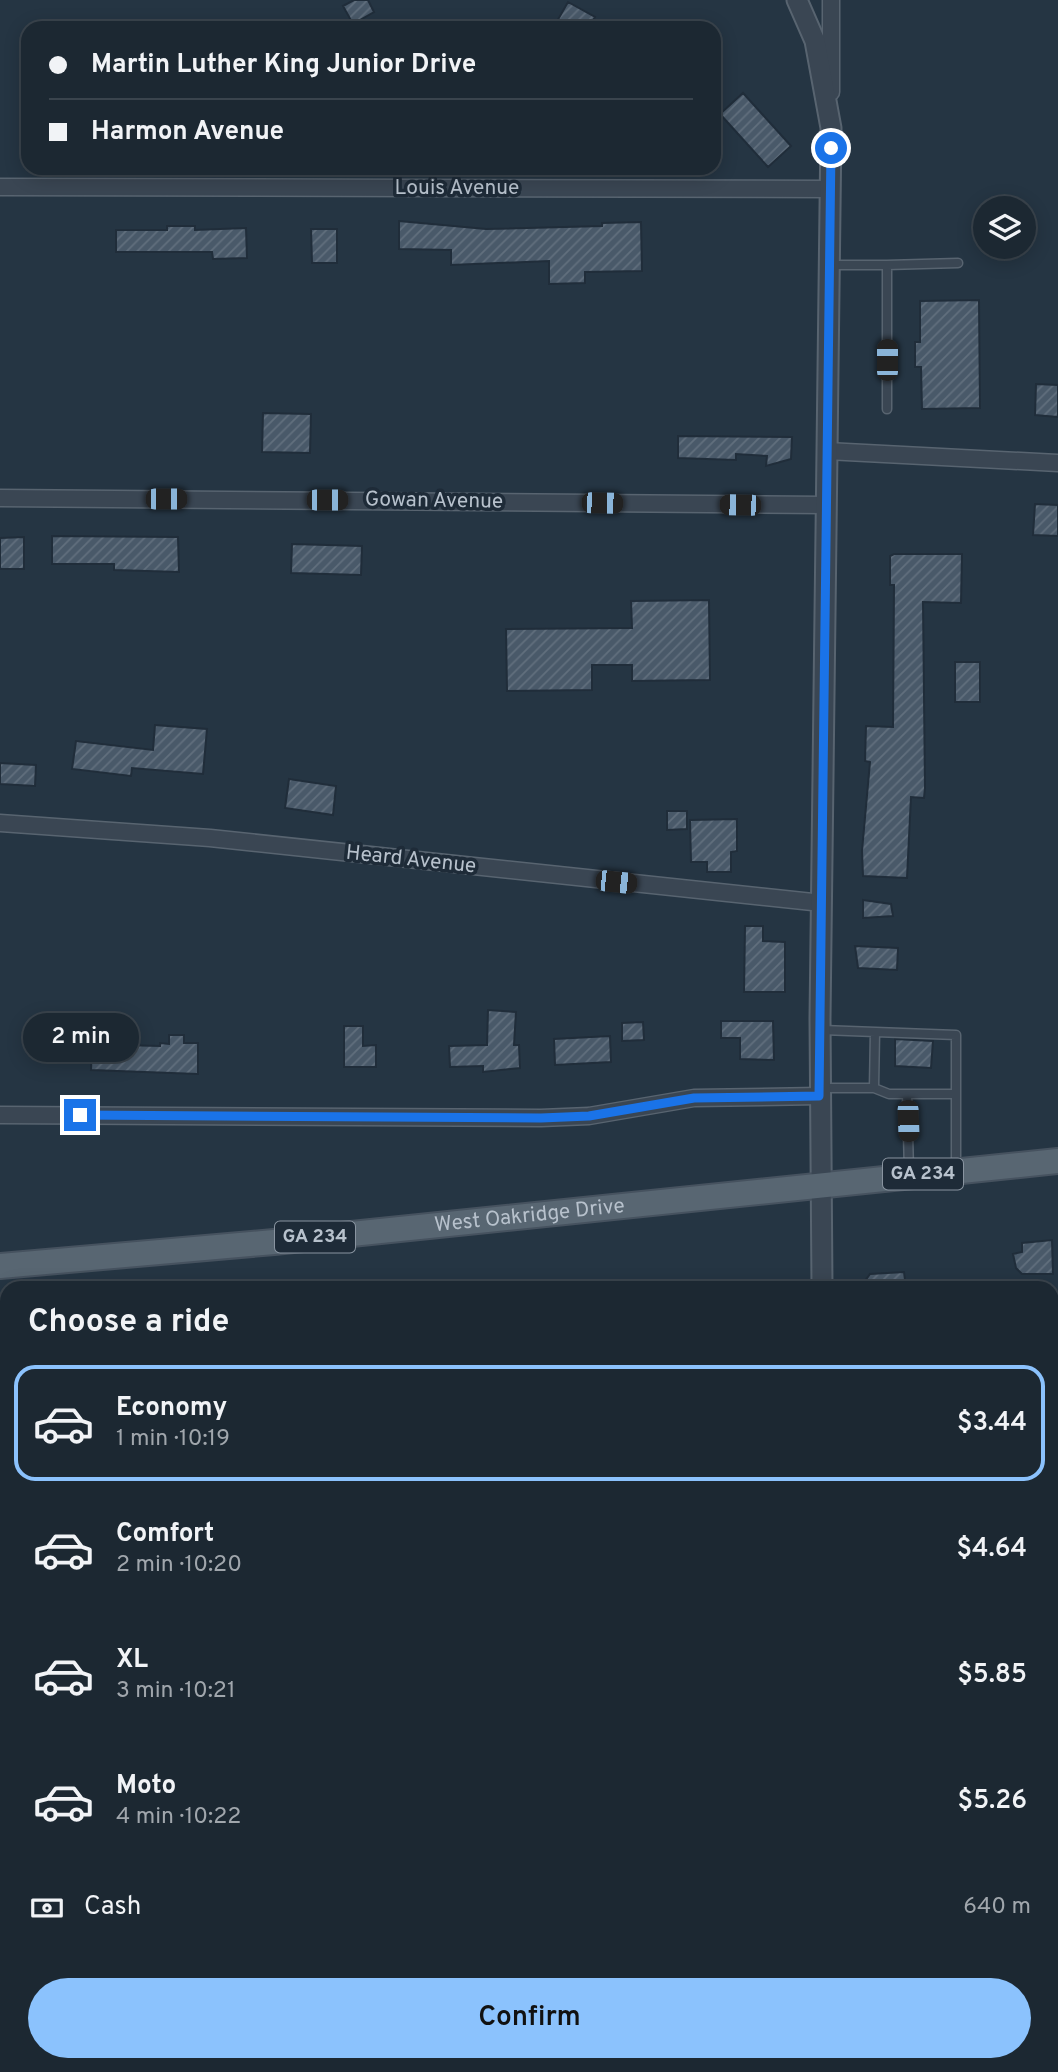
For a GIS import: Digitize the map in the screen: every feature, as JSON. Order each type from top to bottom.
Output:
[{"type":"main road","name":"West Oakridge Drive","points":[[0,1266],[274,1242],[1058,1161]]},
{"type":"street","points":[[797,0],[815,41],[831,128]]},
{"type":"street","points":[[822,1281],[819,1092],[831,0]]},
{"type":"street","name":"Louis Avenue","points":[[0,187],[830,189]]},
{"type":"street","points":[[827,451],[1058,463]]},
{"type":"street","name":"Gowan Avenue","points":[[0,498],[826,505]]},
{"type":"street","name":"Heard Avenue","points":[[0,823],[210,838],[821,903]]},
{"type":"street","points":[[0,1115],[541,1118],[589,1116],[694,1098],[819,1092]]},
{"type":"lane","points":[[829,265],[958,263]]},
{"type":"lane","points":[[887,265],[887,409]]},
{"type":"lane","points":[[820,1030],[956,1035],[956,1170]]},
{"type":"lane","points":[[874,1088],[875,1032]]},
{"type":"lane","points":[[819,1092],[874,1088],[889,1094],[956,1094]]},
{"type":"lane","points":[[907,1094],[909,1175]]},
{"type":"building","points":[[354,0],[368,0],[374,12],[358,21],[351,21],[343,6]]},
{"type":"building","points":[[568,2],[595,17],[593,21],[557,21]]},
{"type":"building","points":[[743,93],[791,146],[768,167],[721,113]]},
{"type":"building","points":[[399,221],[486,229],[602,226],[602,223],[641,222],[642,271],[585,272],[585,283],[549,284],[549,261],[451,265],[451,250],[399,249]]},
{"type":"building","points":[[167,226],[195,226],[195,230],[246,228],[247,258],[213,259],[212,252],[116,252],[116,230],[167,230]]},
{"type":"building","points":[[311,229],[337,229],[337,263],[312,263]]},
{"type":"building","points":[[979,300],[980,408],[922,409],[921,367],[915,367],[915,342],[920,342],[920,301]]},
{"type":"building","points":[[1036,384],[1058,385],[1058,417],[1035,415]]},
{"type":"building","points":[[263,413],[311,414],[310,453],[262,452]]},
{"type":"building","points":[[678,436],[792,437],[791,459],[766,466],[767,456],[736,454],[736,460],[678,458]]},
{"type":"building","points":[[1035,504],[1058,505],[1058,536],[1033,535]]},
{"type":"building","points":[[52,536],[178,537],[179,572],[114,570],[114,564],[52,564]]},
{"type":"building","points":[[24,537],[24,569],[0,569],[0,538]]},
{"type":"building","points":[[292,544],[362,546],[361,575],[291,573]]},
{"type":"building","points":[[962,554],[961,603],[923,602],[925,788],[924,798],[911,797],[907,878],[863,876],[862,851],[870,762],[865,761],[866,726],[893,727],[894,585],[890,585],[890,556]]},
{"type":"building","points":[[709,600],[710,680],[632,681],[632,665],[592,665],[592,690],[507,691],[506,629],[632,628],[631,601]]},
{"type":"building","points":[[955,662],[980,662],[980,702],[955,702]]},
{"type":"building","points":[[155,725],[207,729],[203,774],[132,768],[131,776],[72,769],[76,741],[153,750]]},
{"type":"building","points":[[0,763],[36,765],[35,786],[0,784]]},
{"type":"building","points":[[289,779],[336,786],[333,815],[285,808]]},
{"type":"building","points":[[667,811],[687,811],[687,829],[667,830]]},
{"type":"building","points":[[737,819],[737,851],[731,852],[731,872],[707,872],[707,862],[691,862],[690,820]]},
{"type":"building","points":[[863,900],[891,904],[893,916],[863,918]]},
{"type":"building","points":[[745,926],[763,926],[763,941],[785,942],[785,992],[744,992]]},
{"type":"building","points":[[855,946],[898,948],[897,970],[858,968]]},
{"type":"building","points":[[488,1010],[516,1012],[514,1045],[519,1045],[520,1068],[483,1072],[483,1066],[450,1067],[449,1046],[487,1045]]},
{"type":"building","points":[[721,1021],[773,1021],[774,1060],[740,1059],[740,1038],[721,1038]]},
{"type":"building","points":[[643,1022],[644,1040],[622,1041],[622,1023]]},
{"type":"building","points":[[344,1026],[363,1026],[363,1046],[376,1045],[376,1067],[344,1067]]},
{"type":"building","points":[[169,1035],[184,1035],[184,1043],[198,1043],[198,1074],[91,1070],[92,1046],[102,1047],[103,1038],[120,1038],[120,1045],[160,1046],[160,1043],[169,1044]]},
{"type":"building","points":[[610,1036],[611,1062],[555,1065],[554,1039]]},
{"type":"building","points":[[895,1039],[933,1041],[931,1068],[895,1066]]},
{"type":"building","points":[[1052,1240],[1053,1274],[1022,1274],[1016,1268],[1013,1254],[1022,1252],[1022,1243]]},
{"type":"building","points":[[904,1272],[905,1281],[865,1281],[870,1274]]},
{"type":"route","points":[[80,1115],[541,1118],[589,1116],[694,1098],[819,1096],[831,148]]}]
